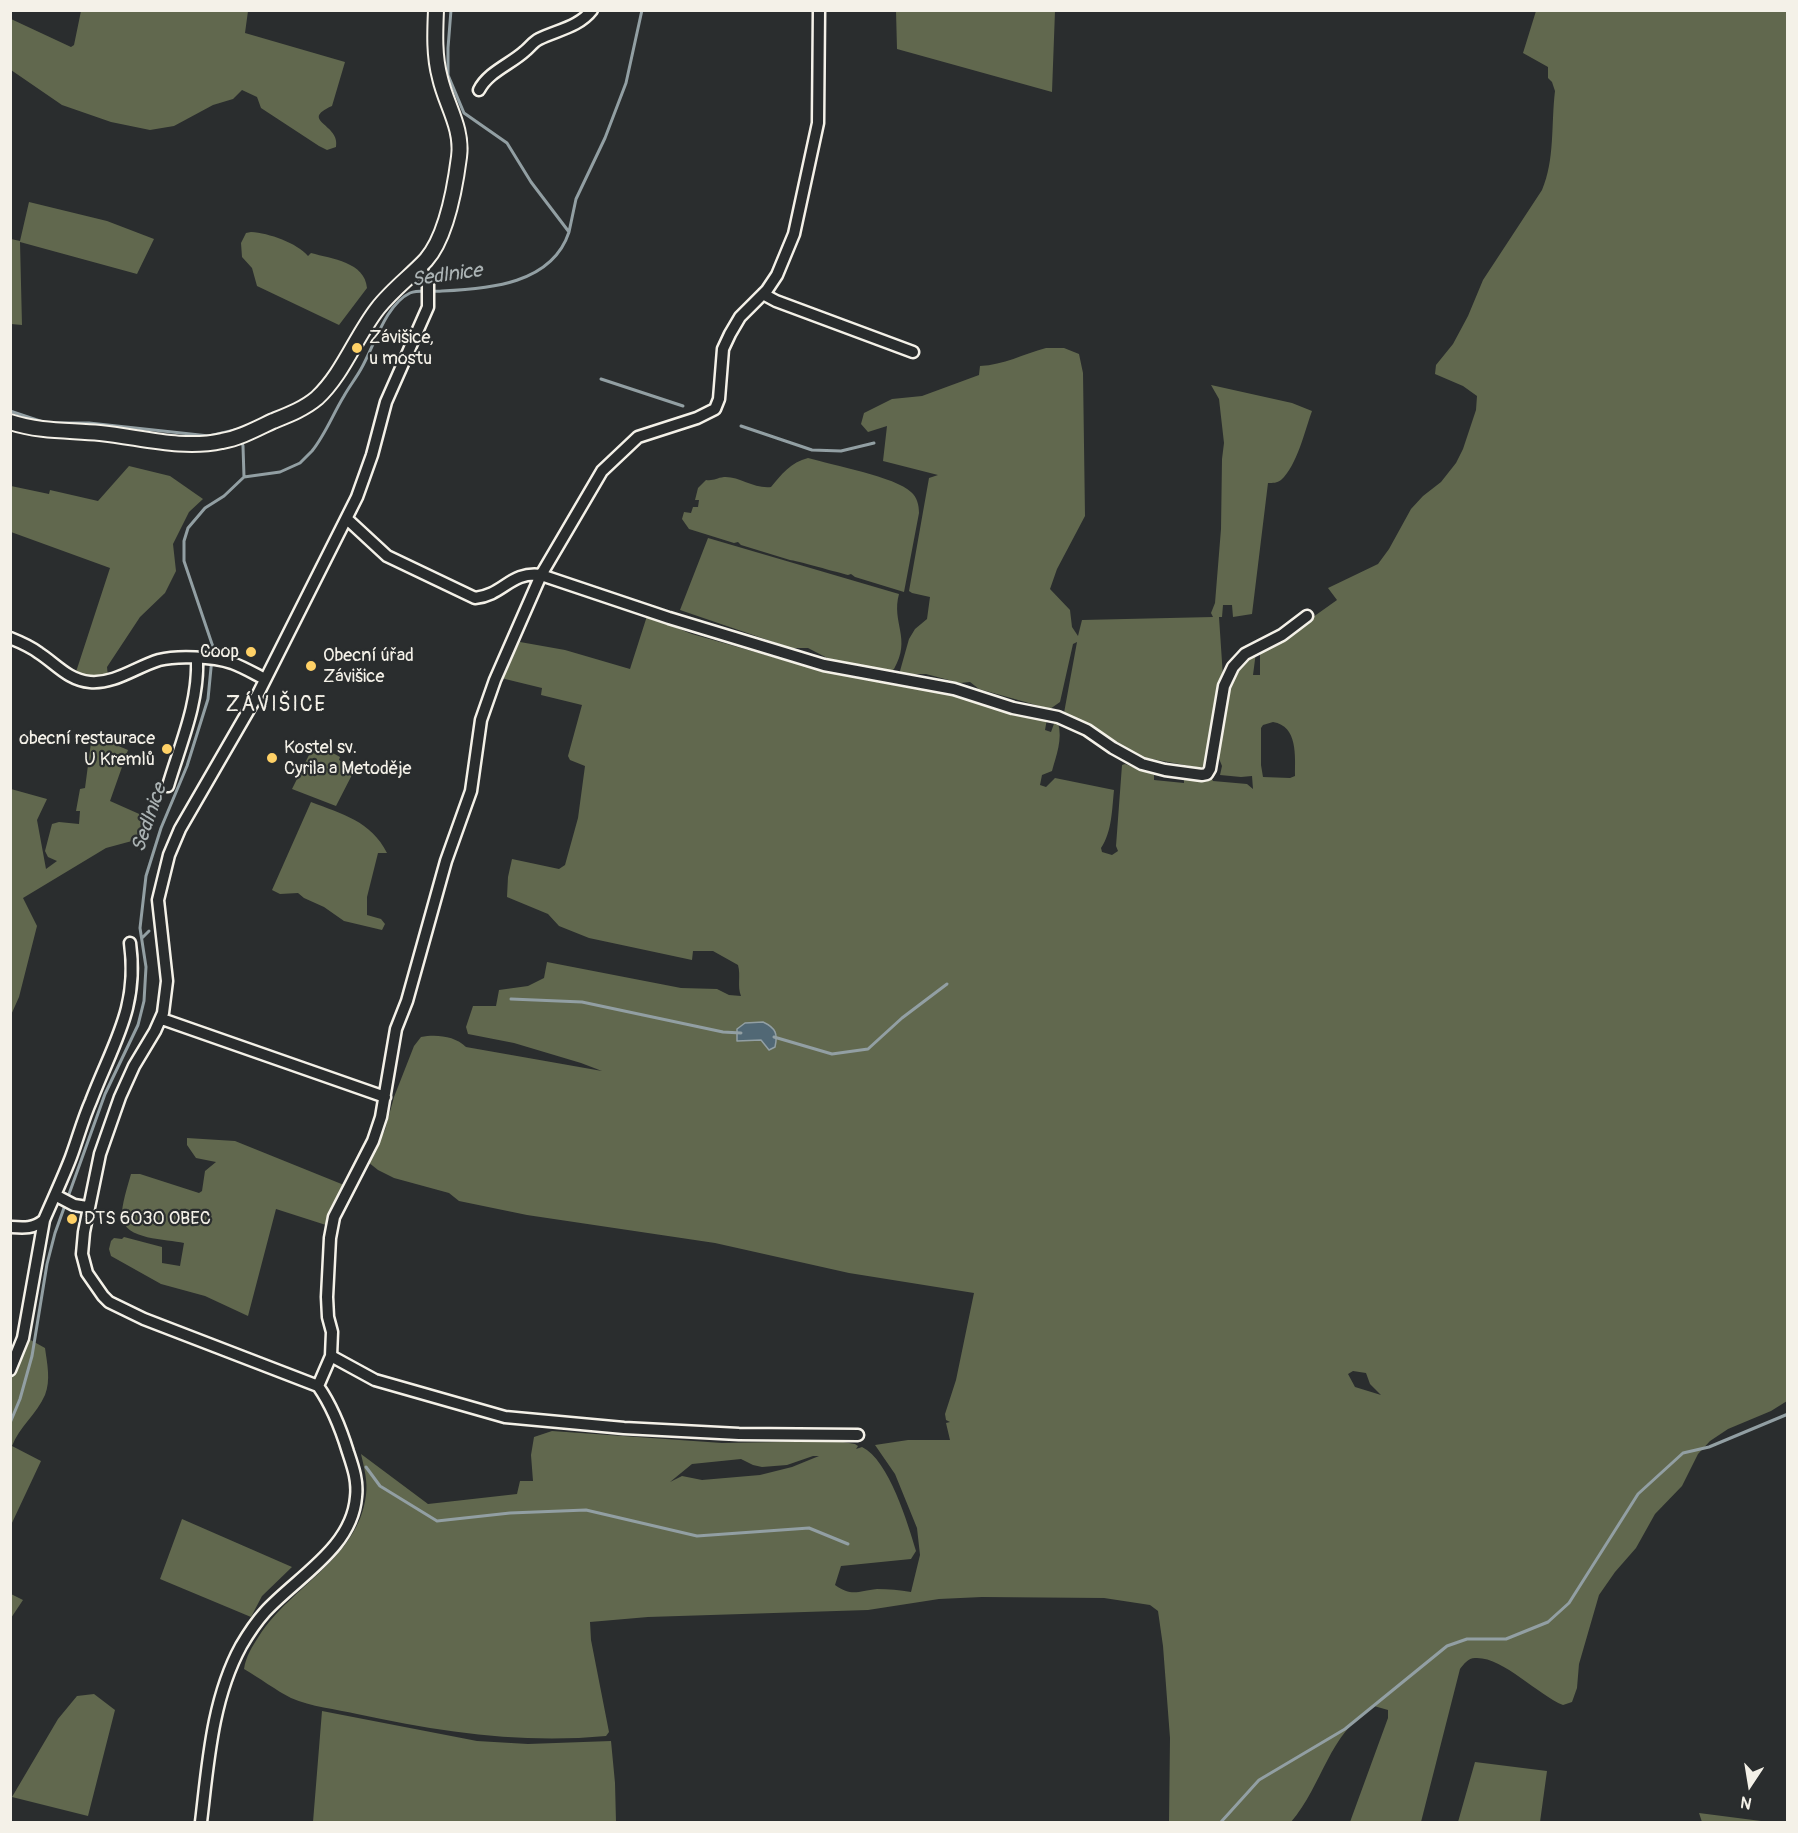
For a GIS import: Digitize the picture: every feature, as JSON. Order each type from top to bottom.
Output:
[{"type":"main road","points":[[10,422],[39,430],[108,434],[169,443],[205,444],[240,436],[298,410],[316,398],[331,382],[379,306],[423,272],[442,233],[460,148],[456,123],[438,70],[436,10]]},
{"type":"street","points":[[479,90],[497,72],[537,40],[578,23],[592,10]]},
{"type":"street","points":[[318,1386],[331,1356],[332,1332],[328,1317],[327,1297],[332,1226],[336,1209],[373,1141],[381,1117],[396,1029],[407,1001],[446,861],[471,791],[481,720],[495,680],[541,575],[602,471],[638,437],[716,409],[719,399],[723,349],[740,317],[763,294],[777,275],[794,234],[818,123],[819,10]]},
{"type":"street","points":[[201,1822],[211,1738],[225,1686],[241,1647],[265,1612],[339,1541],[352,1517],[357,1496],[355,1475],[328,1399],[318,1386],[144,1319],[109,1302],[91,1281],[84,1263],[82,1245],[87,1207],[100,1154],[124,1087],[162,1018],[167,981],[158,900],[169,855],[180,829],[265,679],[305,597],[347,519],[367,470],[386,402],[424,318],[429,299],[423,272]]},
{"type":"street","points":[[763,294],[776,301],[913,352]]},
{"type":"street","points":[[347,519],[387,556],[475,598],[492,593],[521,575],[541,575],[659,615],[824,665],[954,689],[1013,708],[1058,717],[1087,730],[1142,764],[1202,775],[1207,774],[1210,769],[1224,686],[1233,667],[1245,654],[1282,635],[1307,616]]},
{"type":"street","points":[[10,638],[39,652],[78,680],[93,682],[119,677],[158,660],[176,658],[223,661],[265,679]]},
{"type":"street","points":[[168,786],[193,708],[200,659]]},
{"type":"street","points":[[10,1370],[23,1338],[44,1220],[57,1197],[90,1101],[126,1017],[134,968],[130,944]]},
{"type":"street","points":[[162,1018],[385,1097]]},
{"type":"street","points":[[57,1197],[74,1205],[87,1207]]},
{"type":"street","points":[[10,1227],[30,1228],[44,1220]]},
{"type":"street","points":[[331,1356],[375,1380],[505,1417],[624,1428],[739,1434],[858,1435]]},
{"type":"green space","points":[[81,11],[248,11],[245,33],[345,62],[332,106],[319,116],[333,133],[336,147],[327,150],[319,146],[261,108],[257,97],[242,90],[233,99],[213,105],[174,126],[150,130],[111,122],[62,105],[11,70],[11,19],[71,47],[74,45]]},
{"type":"green space","points":[[896,11],[1055,11],[1052,92],[897,49]]},
{"type":"green space","points":[[1536,11],[1787,11],[1787,1401],[1771,1411],[1728,1429],[1710,1441],[1698,1454],[1682,1486],[1655,1514],[1636,1548],[1599,1595],[1579,1664],[1577,1688],[1572,1702],[1563,1705],[1553,1700],[1497,1663],[1475,1658],[1466,1662],[1460,1669],[1421,1822],[1350,1822],[1388,1718],[1388,1710],[1374,1706],[1346,1731],[1302,1808],[1291,1822],[1169,1822],[1170,1738],[1163,1646],[1158,1611],[1150,1605],[1104,1598],[982,1597],[939,1599],[868,1610],[648,1617],[590,1622],[591,1640],[609,1732],[606,1736],[543,1738],[481,1735],[388,1720],[299,1701],[244,1669],[252,1648],[272,1618],[322,1571],[350,1537],[360,1517],[366,1495],[366,1480],[361,1454],[428,1504],[517,1494],[520,1481],[533,1481],[531,1455],[534,1437],[552,1431],[722,1443],[837,1441],[855,1444],[858,1446],[856,1449],[862,1447],[872,1454],[889,1478],[903,1510],[916,1551],[911,1559],[841,1566],[835,1585],[851,1592],[877,1589],[911,1592],[920,1555],[917,1528],[895,1474],[875,1445],[908,1440],[950,1440],[946,1423],[950,1422],[946,1420],[945,1414],[956,1380],[974,1293],[849,1273],[715,1243],[527,1215],[459,1201],[449,1193],[394,1178],[368,1162],[385,1130],[394,1097],[414,1046],[421,1037],[445,1037],[456,1040],[466,1047],[602,1071],[514,1043],[468,1034],[466,1027],[473,1006],[496,1006],[499,990],[528,986],[544,978],[547,962],[681,988],[717,989],[729,995],[741,996],[738,965],[713,951],[693,951],[692,960],[589,938],[559,926],[548,914],[507,897],[512,859],[559,869],[565,865],[578,818],[585,766],[570,760],[568,756],[582,705],[541,695],[542,688],[501,678],[520,642],[565,650],[630,669],[647,616],[692,634],[822,671],[939,689],[1047,719],[1045,730],[1051,732],[1055,721],[1058,723],[1060,735],[1057,753],[1052,771],[1042,775],[1040,785],[1046,787],[1055,778],[1114,790],[1109,828],[1101,848],[1102,852],[1112,855],[1118,851],[1116,846],[1122,765],[1125,764],[1154,775],[1154,780],[1184,783],[1184,776],[1247,784],[1253,789],[1252,776],[1220,775],[1222,766],[1216,751],[1231,672],[1256,652],[1253,675],[1260,675],[1260,650],[1285,637],[1337,600],[1328,588],[1378,564],[1411,509],[1441,482],[1456,463],[1463,449],[1476,410],[1477,396],[1463,386],[1435,374],[1436,365],[1453,344],[1483,280],[1542,190],[1549,167],[1555,91],[1548,78],[1548,67],[1523,53]],"holes":[[[1273,722],[1287,729],[1291,736],[1295,776],[1290,778],[1263,777],[1261,728]],[[1353,1371],[1366,1373],[1370,1384],[1381,1395],[1355,1387],[1348,1374]],[[819,1456],[792,1467],[760,1475],[702,1480],[682,1476],[670,1482],[692,1464],[741,1459],[762,1467],[787,1465]]]},
{"type":"green space","points":[[29,202],[107,221],[154,239],[137,274],[20,242],[22,325],[11,324],[11,239],[20,241]]},
{"type":"green space","points":[[246,233],[266,234],[282,240],[297,247],[308,256],[311,253],[346,263],[360,272],[367,288],[339,325],[257,286],[252,268],[242,257],[241,243]]},
{"type":"green space","points":[[1046,348],[1064,348],[1079,354],[1083,373],[1085,516],[1057,569],[1050,589],[1070,610],[1072,627],[1078,636],[1082,620],[1213,617],[1211,613],[1215,603],[1221,529],[1224,443],[1219,399],[1211,385],[1292,403],[1312,411],[1292,466],[1281,480],[1268,483],[1252,614],[1233,617],[1232,605],[1223,605],[1222,617],[1219,617],[1223,677],[1205,765],[1201,768],[1141,757],[1087,723],[1064,713],[1077,642],[1073,644],[1060,702],[1050,709],[979,689],[970,682],[960,683],[926,674],[901,674],[909,639],[915,629],[927,619],[930,597],[909,591],[929,478],[938,475],[883,461],[887,426],[868,432],[861,424],[864,413],[892,399],[922,396],[979,375],[980,366]]},
{"type":"green space","points":[[808,458],[892,481],[915,496],[919,513],[904,592],[851,574],[790,560],[741,545],[738,542],[734,543],[689,529],[682,519],[684,512],[691,513],[693,507],[698,507],[699,500],[695,500],[698,488],[706,480],[730,477],[759,486],[771,487],[791,466]]},
{"type":"green space","points":[[129,466],[170,476],[203,499],[189,512],[173,544],[176,571],[165,593],[140,617],[107,667],[108,677],[75,675],[110,568],[11,532],[11,486],[49,494],[50,490],[98,501]]},
{"type":"green space","points":[[708,538],[899,594],[897,614],[901,648],[894,669],[890,672],[837,663],[808,648],[791,648],[680,610]]},
{"type":"green space","points":[[92,735],[128,750],[110,801],[146,817],[142,831],[143,838],[106,848],[23,898],[37,926],[19,997],[11,1015],[11,789],[47,799],[37,820],[46,869],[57,861],[48,857],[45,851],[52,824],[59,822],[79,824],[80,811],[76,811],[80,789],[85,788]]},
{"type":"green space","points":[[315,743],[340,757],[339,760],[355,769],[336,806],[292,789]]},
{"type":"green space","points":[[311,802],[364,826],[373,833],[387,853],[378,853],[367,897],[367,915],[381,919],[385,924],[382,930],[344,921],[298,893],[280,894],[272,890]]},
{"type":"green space","points":[[187,1138],[235,1141],[344,1185],[329,1226],[276,1209],[248,1316],[205,1296],[161,1284],[111,1256],[109,1249],[111,1241],[114,1238],[124,1237],[162,1247],[162,1263],[180,1266],[184,1243],[147,1237],[130,1230],[125,1225],[122,1212],[131,1174],[140,1174],[199,1193],[202,1191],[205,1171],[216,1162],[196,1158],[187,1145]]},
{"type":"green space","points":[[27,1338],[45,1348],[48,1383],[42,1402],[12,1446],[41,1461],[11,1525],[10,1383]]},
{"type":"green space","points":[[182,1519],[292,1567],[262,1596],[251,1617],[160,1579]]},
{"type":"green space","points":[[11,1594],[23,1600],[11,1618]]},
{"type":"green space","points":[[94,1694],[115,1710],[88,1816],[12,1797],[58,1719],[77,1696]]},
{"type":"green space","points":[[322,1711],[477,1741],[528,1744],[611,1741],[616,1822],[313,1822]]},
{"type":"green space","points":[[1475,1762],[1547,1771],[1540,1822],[1458,1822]]},
{"type":"green space","points":[[1699,1813],[1761,1821],[1761,1822],[1702,1822]]},
{"type":"water","points":[[763,1022],[775,1032],[775,1047],[769,1050],[761,1040],[737,1041],[737,1029],[745,1023]]},
{"type":"waterway","name":"Sedlnice","points":[[10,1423],[20,1399],[32,1356],[47,1264],[55,1233],[105,1094],[138,1025],[144,1001],[146,967],[140,928],[146,876],[161,828],[187,766],[208,699],[213,647],[184,561],[184,541],[188,528],[205,508],[224,496],[244,477],[280,472],[300,463],[312,451],[361,369],[381,327],[401,299],[417,291],[479,288],[517,280],[549,263],[561,249],[569,232],[531,182],[507,143],[464,113],[448,75],[451,10]]},
{"type":"waterway","points":[[569,232],[576,199],[605,138],[626,83],[642,10]]},
{"type":"waterway","points":[[601,379],[683,406]]},
{"type":"waterway","points":[[10,411],[46,423],[89,423],[209,436],[239,429],[240,433]]},
{"type":"waterway","points":[[741,426],[812,450],[841,451],[874,443]]},
{"type":"waterway","points":[[241,439],[244,477]]},
{"type":"waterway","points":[[142,938],[149,931]]},
{"type":"waterway","points":[[774,1037],[832,1054],[868,1049],[902,1018],[947,984]]},
{"type":"waterway","points":[[511,999],[582,1002],[723,1032],[741,1033]]},
{"type":"waterway","points":[[1221,1822],[1259,1780],[1345,1729],[1447,1646],[1467,1639],[1506,1639],[1548,1622],[1569,1603],[1638,1494],[1683,1453],[1709,1447],[1788,1414]]},
{"type":"waterway","points":[[366,1467],[380,1486],[437,1521],[510,1513],[586,1510],[697,1536],[809,1528],[848,1544]]},
{"type":"place","name":"Závišice, u mostu","points":[[357,348]]},
{"type":"place","name":"Coop","points":[[251,652]]},
{"type":"place","name":"Obecní úřad Závišice","points":[[311,666]]},
{"type":"place","name":"obecní restaurace U Kremlů","points":[[167,749]]},
{"type":"place","name":"Kostel sv. Cyrila a Metoděje","points":[[272,758]]},
{"type":"place","name":"DTS 6030 OBEC","points":[[72,1219]]},
{"type":"district","name":"ZÁVIŠICE","points":[[276,706]]}]
